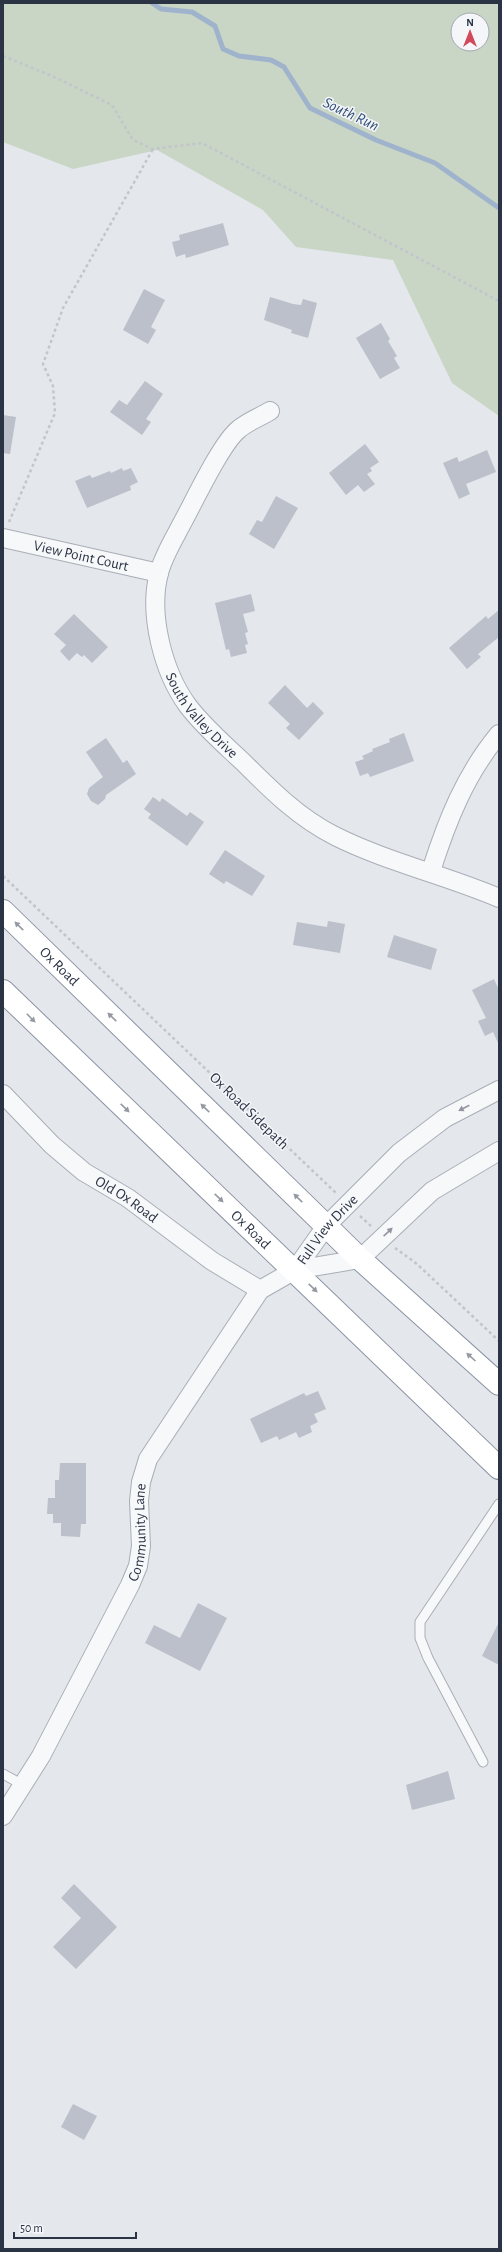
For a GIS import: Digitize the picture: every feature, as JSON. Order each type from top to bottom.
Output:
[{"type":"highway","name":"Ox Road","points":[[3,911],[360,1259],[499,1384]]},
{"type":"highway","name":"Ox Road","points":[[3,991],[295,1270],[499,1468]]},
{"type":"street","name":"South Valley Drive","points":[[270,411],[238,429],[226,444],[174,538],[159,573],[156,606],[158,635],[162,653],[179,693],[202,722],[278,797],[311,822],[358,847],[431,871],[499,898]]},
{"type":"street","name":"View Point Court","points":[[3,538],[159,573]]},
{"type":"street","points":[[431,871],[442,836],[461,790],[499,734]]},
{"type":"street","name":"Full View Drive","points":[[295,1270],[326,1226],[399,1153],[445,1118],[499,1090]]},
{"type":"street","name":"Old Ox Road","points":[[3,1094],[52,1145],[84,1172],[128,1198],[212,1261],[260,1290]]},
{"type":"street","points":[[360,1259],[432,1191],[499,1151]]},
{"type":"street","name":"Full View Drive","points":[[295,1270],[360,1259]]},
{"type":"street","name":"Community Lane","points":[[3,1816],[45,1749],[130,1585],[138,1566],[142,1533],[139,1501],[141,1482],[148,1459],[260,1290],[295,1270]]},
{"type":"lane","points":[[483,1762],[428,1658],[420,1638],[420,1622],[499,1504]]},
{"type":"lane","points":[[3,1774],[23,1785]]},
{"type":"path","points":[[3,56],[52,76],[112,105],[133,140],[153,149],[202,143],[499,302]]},
{"type":"path","points":[[3,538],[55,413],[53,386],[43,364],[63,308],[153,149]]},
{"type":"path","name":"Ox Road Sidepath","points":[[3,876],[383,1237],[417,1264],[499,1341]]},
{"type":"green space","points":[[3,3],[499,3],[499,416],[452,383],[393,260],[296,247],[263,210],[157,150],[73,169],[3,142]]},
{"type":"building","points":[[223,223],[229,245],[186,258],[185,254],[176,257],[172,242],[180,240],[179,235]]},
{"type":"building","points":[[144,289],[165,300],[151,327],[156,330],[148,344],[123,330]]},
{"type":"building","points":[[270,297],[293,304],[301,305],[303,299],[317,303],[308,338],[291,333],[292,330],[264,320]]},
{"type":"building","points":[[381,323],[390,339],[388,341],[397,356],[394,358],[400,368],[380,379],[356,338]]},
{"type":"building","points":[[145,381],[163,394],[146,419],[151,422],[142,435],[110,412],[119,400],[127,405]]},
{"type":"building","points":[[3,415],[16,417],[10,454],[3,453]]},
{"type":"building","points":[[365,444],[379,462],[370,468],[372,471],[367,474],[375,484],[364,492],[358,485],[346,495],[329,473]]},
{"type":"building","points":[[487,450],[496,472],[466,484],[470,494],[459,499],[443,463],[457,457],[459,462]]},
{"type":"building","points":[[122,468],[123,471],[131,468],[138,482],[130,486],[131,490],[87,508],[75,481],[90,475],[92,478],[110,471],[111,473]]},
{"type":"building","points":[[276,496],[298,508],[274,549],[249,534],[257,520],[262,522]]},
{"type":"building","points":[[251,594],[255,611],[243,614],[248,632],[245,633],[248,644],[245,645],[247,653],[231,657],[229,649],[226,650],[215,603]]},
{"type":"building","points":[[499,610],[499,637],[478,654],[481,657],[467,669],[449,648],[486,616],[488,619]]},
{"type":"building","points":[[74,614],[108,647],[92,663],[84,655],[82,657],[77,653],[69,661],[60,651],[66,645],[54,634]]},
{"type":"building","points":[[285,685],[307,708],[313,702],[324,713],[299,740],[286,728],[290,724],[268,703]]},
{"type":"building","points":[[404,733],[414,761],[370,777],[368,773],[360,776],[355,762],[364,759],[362,756],[373,751],[372,749],[390,742],[389,739]]},
{"type":"building","points":[[106,738],[123,763],[127,760],[136,774],[106,795],[105,799],[98,805],[91,801],[87,794],[89,788],[103,777],[86,752]]},
{"type":"building","points":[[153,797],[160,802],[162,798],[187,816],[190,812],[204,822],[187,846],[148,818],[151,814],[144,809]]},
{"type":"building","points":[[225,850],[265,876],[252,896],[226,881],[224,884],[209,874]]},
{"type":"building","points":[[328,921],[345,924],[340,953],[293,945],[297,922],[327,927]]},
{"type":"building","points":[[394,935],[437,949],[431,970],[387,957]]},
{"type":"building","points":[[494,979],[499,990],[499,1045],[493,1032],[485,1036],[478,1021],[486,1018],[472,990]]},
{"type":"building","points":[[318,1391],[326,1409],[314,1414],[318,1422],[310,1426],[312,1432],[299,1438],[296,1432],[279,1440],[277,1436],[261,1443],[250,1419],[304,1393],[306,1396]]},
{"type":"building","points":[[60,1463],[86,1463],[86,1524],[81,1524],[80,1537],[61,1536],[61,1523],[53,1523],[53,1514],[47,1514],[48,1498],[55,1498],[55,1480],[59,1480]]},
{"type":"building","points":[[198,1603],[227,1618],[200,1671],[145,1643],[154,1625],[180,1638]]},
{"type":"building","points":[[499,1622],[499,1665],[482,1656]]},
{"type":"building","points":[[448,1771],[455,1799],[412,1810],[406,1785]]},
{"type":"building","points":[[74,1884],[117,1927],[76,1969],[53,1947],[81,1918],[61,1898]]},
{"type":"building","points":[[73,2104],[97,2116],[84,2140],[61,2127]]},
{"type":"waterway","name":"South Run","points":[[152,3],[161,9],[192,12],[215,26],[223,49],[239,56],[271,60],[284,67],[310,108],[376,140],[435,163],[499,208]]}]
